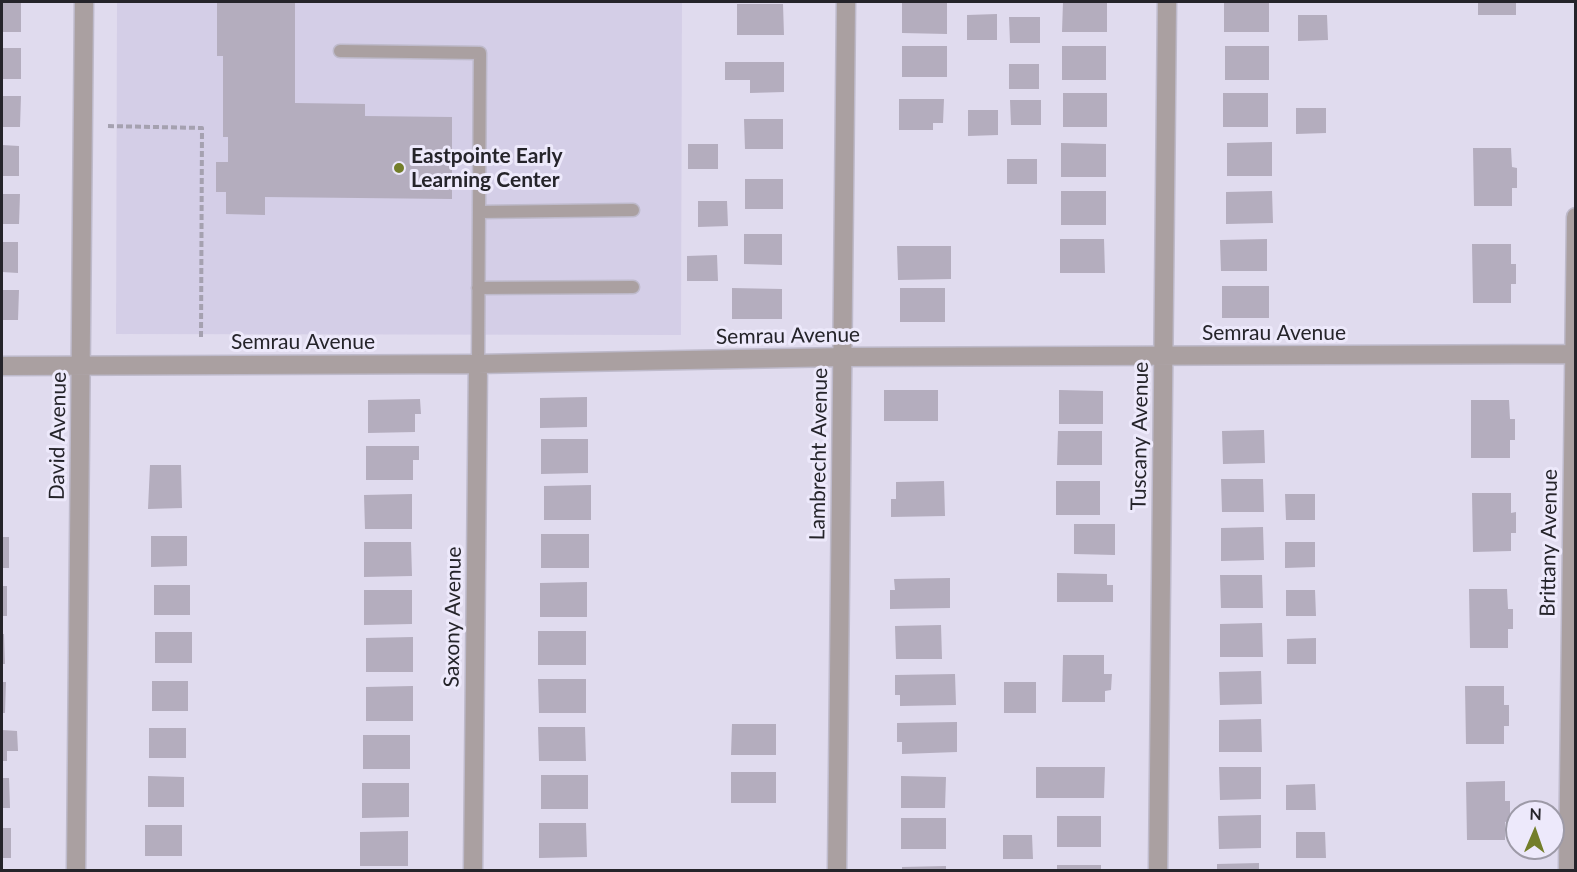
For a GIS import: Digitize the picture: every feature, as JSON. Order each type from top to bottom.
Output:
[{"type":"street","name":"David Avenue","points":[[76,870],[84,2]]},
{"type":"street","name":"Lambrecht Avenue","points":[[837,870],[846,2]]},
{"type":"street","name":"Tuscany Avenue","points":[[1158,870],[1167,2]]},
{"type":"street","name":"Brittany Avenue","points":[[1568,870],[1575,217]]},
{"type":"street","name":"Semrau Avenue","points":[[2,366],[478,364],[842,357],[1575,354]]},
{"type":"street","name":"Saxony Avenue","points":[[473,870],[478,364]]},
{"type":"lane","points":[[340,51],[480,53],[478,364]]},
{"type":"lane","points":[[479,212],[633,210]]},
{"type":"lane","points":[[478,288],[633,287]]},
{"type":"path","points":[[108,126],[202,128],[201,339]]},
{"type":"shaded area","name":"Eastpointe Early Learning Center","points":[[117,2],[682,2],[681,335],[116,334]]},
{"type":"building","points":[[2,2],[21,2],[21,32],[2,32]]},
{"type":"building","points":[[217,2],[295,2],[295,103],[365,104],[365,116],[452,117],[452,199],[265,197],[265,215],[226,214],[226,192],[216,192],[216,162],[228,162],[228,137],[223,137],[223,56],[217,56]]},
{"type":"building","points":[[902,2],[947,2],[947,34],[902,33]]},
{"type":"building","points":[[1063,2],[1107,2],[1107,32],[1062,32]]},
{"type":"building","points":[[1224,2],[1269,2],[1269,32],[1224,32]]},
{"type":"building","points":[[1478,2],[1516,2],[1516,15],[1478,15]]},
{"type":"building","points":[[737,4],[783,4],[784,35],[737,35]]},
{"type":"building","points":[[997,14],[997,40],[967,40],[967,15]]},
{"type":"building","points":[[1298,15],[1327,15],[1328,40],[1298,41]]},
{"type":"building","points":[[1009,17],[1040,17],[1040,43],[1010,43]]},
{"type":"building","points":[[902,46],[947,46],[947,77],[902,77]]},
{"type":"building","points":[[1062,46],[1106,46],[1106,80],[1062,80]]},
{"type":"building","points":[[1225,46],[1269,46],[1269,80],[1225,80]]},
{"type":"building","points":[[2,48],[21,48],[21,79],[2,79]]},
{"type":"building","points":[[725,62],[784,62],[784,92],[750,93],[750,80],[725,80]]},
{"type":"building","points":[[1009,64],[1039,64],[1039,89],[1009,89]]},
{"type":"building","points":[[1063,93],[1107,93],[1107,127],[1063,127]]},
{"type":"building","points":[[1223,93],[1268,93],[1268,127],[1223,127]]},
{"type":"building","points":[[2,96],[21,96],[20,127],[2,127]]},
{"type":"building","points":[[899,99],[944,99],[943,123],[933,123],[933,130],[899,130]]},
{"type":"building","points":[[1010,100],[1041,100],[1041,125],[1011,125]]},
{"type":"building","points":[[1296,108],[1326,108],[1326,133],[1296,134]]},
{"type":"building","points":[[968,110],[998,110],[998,135],[968,136]]},
{"type":"building","points":[[744,119],[783,119],[783,149],[745,149]]},
{"type":"building","points":[[1272,142],[1272,176],[1227,176],[1227,143]]},
{"type":"building","points":[[1061,143],[1106,144],[1106,177],[1061,177]]},
{"type":"building","points":[[688,144],[718,144],[718,169],[688,169]]},
{"type":"building","points":[[2,145],[19,146],[19,176],[2,176]]},
{"type":"building","points":[[1473,148],[1511,148],[1512,167],[1517,168],[1517,188],[1512,188],[1512,206],[1474,206]]},
{"type":"building","points":[[1007,159],[1037,159],[1037,184],[1007,184]]},
{"type":"building","points":[[745,179],[783,179],[783,209],[745,209]]},
{"type":"building","points":[[1061,191],[1106,191],[1106,225],[1061,225]]},
{"type":"building","points":[[1272,191],[1273,223],[1226,224],[1226,192]]},
{"type":"building","points":[[2,194],[20,194],[19,224],[2,224]]},
{"type":"building","points":[[698,201],[727,201],[728,226],[698,227]]},
{"type":"building","points":[[744,234],[782,234],[782,265],[744,264]]},
{"type":"building","points":[[1060,239],[1104,239],[1105,273],[1060,273]]},
{"type":"building","points":[[1267,239],[1267,271],[1221,271],[1220,240]]},
{"type":"building","points":[[2,242],[18,242],[18,273],[2,272]]},
{"type":"building","points":[[1472,244],[1511,244],[1511,264],[1516,264],[1516,284],[1511,284],[1511,303],[1473,303]]},
{"type":"building","points":[[897,246],[951,246],[951,279],[898,280]]},
{"type":"building","points":[[717,255],[718,281],[687,281],[687,256]]},
{"type":"building","points":[[1222,286],[1269,286],[1269,318],[1222,318]]},
{"type":"building","points":[[732,288],[782,289],[782,319],[732,319]]},
{"type":"building","points":[[900,288],[945,288],[945,322],[900,322]]},
{"type":"building","points":[[2,290],[19,290],[18,320],[2,320]]},
{"type":"building","points":[[884,390],[938,390],[938,421],[884,421]]},
{"type":"building","points":[[1059,390],[1103,391],[1103,424],[1059,424]]},
{"type":"building","points":[[587,397],[587,427],[540,428],[540,398]]},
{"type":"building","points":[[420,399],[421,414],[415,414],[415,432],[368,433],[368,400]]},
{"type":"building","points":[[1471,400],[1509,400],[1510,419],[1515,419],[1515,440],[1510,440],[1510,458],[1471,458]]},
{"type":"building","points":[[1264,430],[1265,463],[1223,464],[1222,431]]},
{"type":"building","points":[[1058,431],[1102,431],[1102,465],[1057,465]]},
{"type":"building","points":[[541,439],[588,439],[588,473],[541,474]]},
{"type":"building","points":[[366,446],[419,446],[419,460],[413,460],[413,480],[366,480]]},
{"type":"building","points":[[150,465],[181,465],[182,508],[148,509]]},
{"type":"building","points":[[1221,479],[1263,479],[1264,512],[1222,512]]},
{"type":"building","points":[[944,481],[945,516],[891,517],[891,499],[896,499],[896,482]]},
{"type":"building","points":[[1056,481],[1100,481],[1100,515],[1056,515]]},
{"type":"building","points":[[591,485],[591,520],[544,520],[544,486]]},
{"type":"building","points":[[1472,493],[1511,493],[1511,513],[1516,512],[1516,533],[1511,533],[1511,551],[1473,552]]},
{"type":"building","points":[[412,494],[412,529],[365,529],[364,495]]},
{"type":"building","points":[[1285,494],[1315,494],[1315,520],[1286,520]]},
{"type":"building","points":[[1074,524],[1115,524],[1115,555],[1074,554]]},
{"type":"building","points":[[1263,527],[1264,560],[1221,561],[1221,528]]},
{"type":"building","points":[[541,534],[589,534],[589,568],[541,568]]},
{"type":"building","points":[[151,536],[187,536],[187,566],[151,567]]},
{"type":"building","points":[[2,537],[9,537],[9,568],[2,568]]},
{"type":"building","points":[[364,542],[411,542],[412,576],[364,577]]},
{"type":"building","points":[[1285,542],[1315,542],[1315,567],[1285,568]]},
{"type":"building","points":[[1057,573],[1107,574],[1107,585],[1113,585],[1113,602],[1057,602]]},
{"type":"building","points":[[1220,575],[1262,575],[1263,608],[1221,608]]},
{"type":"building","points":[[950,578],[950,608],[890,609],[890,590],[895,590],[894,579]]},
{"type":"building","points":[[587,582],[587,617],[540,617],[540,583]]},
{"type":"building","points":[[154,585],[190,585],[190,615],[154,615]]},
{"type":"building","points":[[2,586],[7,586],[7,616],[2,616]]},
{"type":"building","points":[[1469,589],[1507,589],[1508,609],[1513,609],[1513,629],[1508,629],[1508,648],[1470,648]]},
{"type":"building","points":[[364,590],[412,590],[412,624],[364,625]]},
{"type":"building","points":[[1286,590],[1315,590],[1316,616],[1286,616]]},
{"type":"building","points":[[1262,623],[1263,657],[1220,657],[1220,624]]},
{"type":"building","points":[[941,625],[942,659],[896,659],[895,626]]},
{"type":"building","points":[[538,631],[586,631],[586,665],[538,665]]},
{"type":"building","points":[[155,632],[192,632],[192,663],[155,663]]},
{"type":"building","points":[[2,634],[4,634],[5,664],[2,664]]},
{"type":"building","points":[[413,637],[413,672],[366,672],[366,638]]},
{"type":"building","points":[[1316,638],[1316,664],[1287,664],[1287,639]]},
{"type":"building","points":[[1063,655],[1104,655],[1104,674],[1112,674],[1111,690],[1105,691],[1105,702],[1062,702]]},
{"type":"building","points":[[1261,671],[1262,704],[1220,705],[1219,672]]},
{"type":"building","points":[[955,674],[956,705],[900,706],[900,695],[895,695],[895,675]]},
{"type":"building","points":[[538,679],[586,679],[586,713],[539,713]]},
{"type":"building","points":[[152,681],[188,681],[188,711],[152,711]]},
{"type":"building","points":[[2,682],[6,682],[5,713],[2,713]]},
{"type":"building","points":[[1004,682],[1036,682],[1036,713],[1004,713]]},
{"type":"building","points":[[413,686],[413,721],[366,721],[366,687]]},
{"type":"building","points":[[1465,686],[1504,686],[1504,705],[1509,705],[1509,726],[1504,726],[1504,744],[1466,744]]},
{"type":"building","points":[[1261,719],[1262,752],[1219,752],[1219,720]]},
{"type":"building","points":[[957,722],[957,752],[902,754],[902,742],[897,742],[897,723]]},
{"type":"building","points":[[732,724],[776,724],[776,755],[731,755]]},
{"type":"building","points":[[538,727],[585,727],[586,761],[539,761]]},
{"type":"building","points":[[149,728],[186,728],[186,758],[149,758]]},
{"type":"building","points":[[2,730],[17,731],[18,751],[7,751],[7,761],[2,761]]},
{"type":"building","points":[[363,735],[410,735],[410,769],[363,769]]},
{"type":"building","points":[[1036,767],[1105,767],[1104,798],[1036,798]]},
{"type":"building","points":[[1219,767],[1261,767],[1261,799],[1220,800]]},
{"type":"building","points":[[731,772],[776,772],[776,803],[731,803]]},
{"type":"building","points":[[541,775],[588,775],[588,809],[541,809]]},
{"type":"building","points":[[148,776],[184,777],[184,807],[148,807]]},
{"type":"building","points":[[901,776],[946,777],[945,808],[901,808]]},
{"type":"building","points":[[2,778],[9,778],[10,808],[2,808]]},
{"type":"building","points":[[1505,781],[1505,840],[1467,840],[1466,782]]},
{"type":"building","points":[[362,783],[409,783],[409,817],[362,818]]},
{"type":"building","points":[[1315,784],[1316,810],[1286,810],[1286,785]]},
{"type":"building","points":[[1261,815],[1261,848],[1219,849],[1218,816]]},
{"type":"building","points":[[1057,816],[1101,816],[1101,847],[1057,847]]},
{"type":"building","points":[[901,818],[946,818],[946,849],[901,849]]},
{"type":"building","points":[[539,823],[586,823],[587,857],[539,858]]},
{"type":"building","points":[[145,825],[182,825],[182,856],[145,856]]},
{"type":"building","points":[[2,828],[11,828],[11,858],[2,858]]},
{"type":"building","points":[[408,831],[408,866],[360,866],[360,832]]},
{"type":"building","points":[[1296,832],[1325,832],[1326,858],[1296,858]]},
{"type":"building","points":[[1003,835],[1032,835],[1033,859],[1003,859]]},
{"type":"building","points":[[1259,863],[1259,870],[1217,870],[1217,864]]},
{"type":"building","points":[[1057,865],[1101,865],[1101,870],[1057,870]]},
{"type":"building","points":[[946,866],[946,870],[902,870],[902,867]]},
{"type":"place","name":"Eastpointe Early Learning Center","points":[[399,168]]}]
